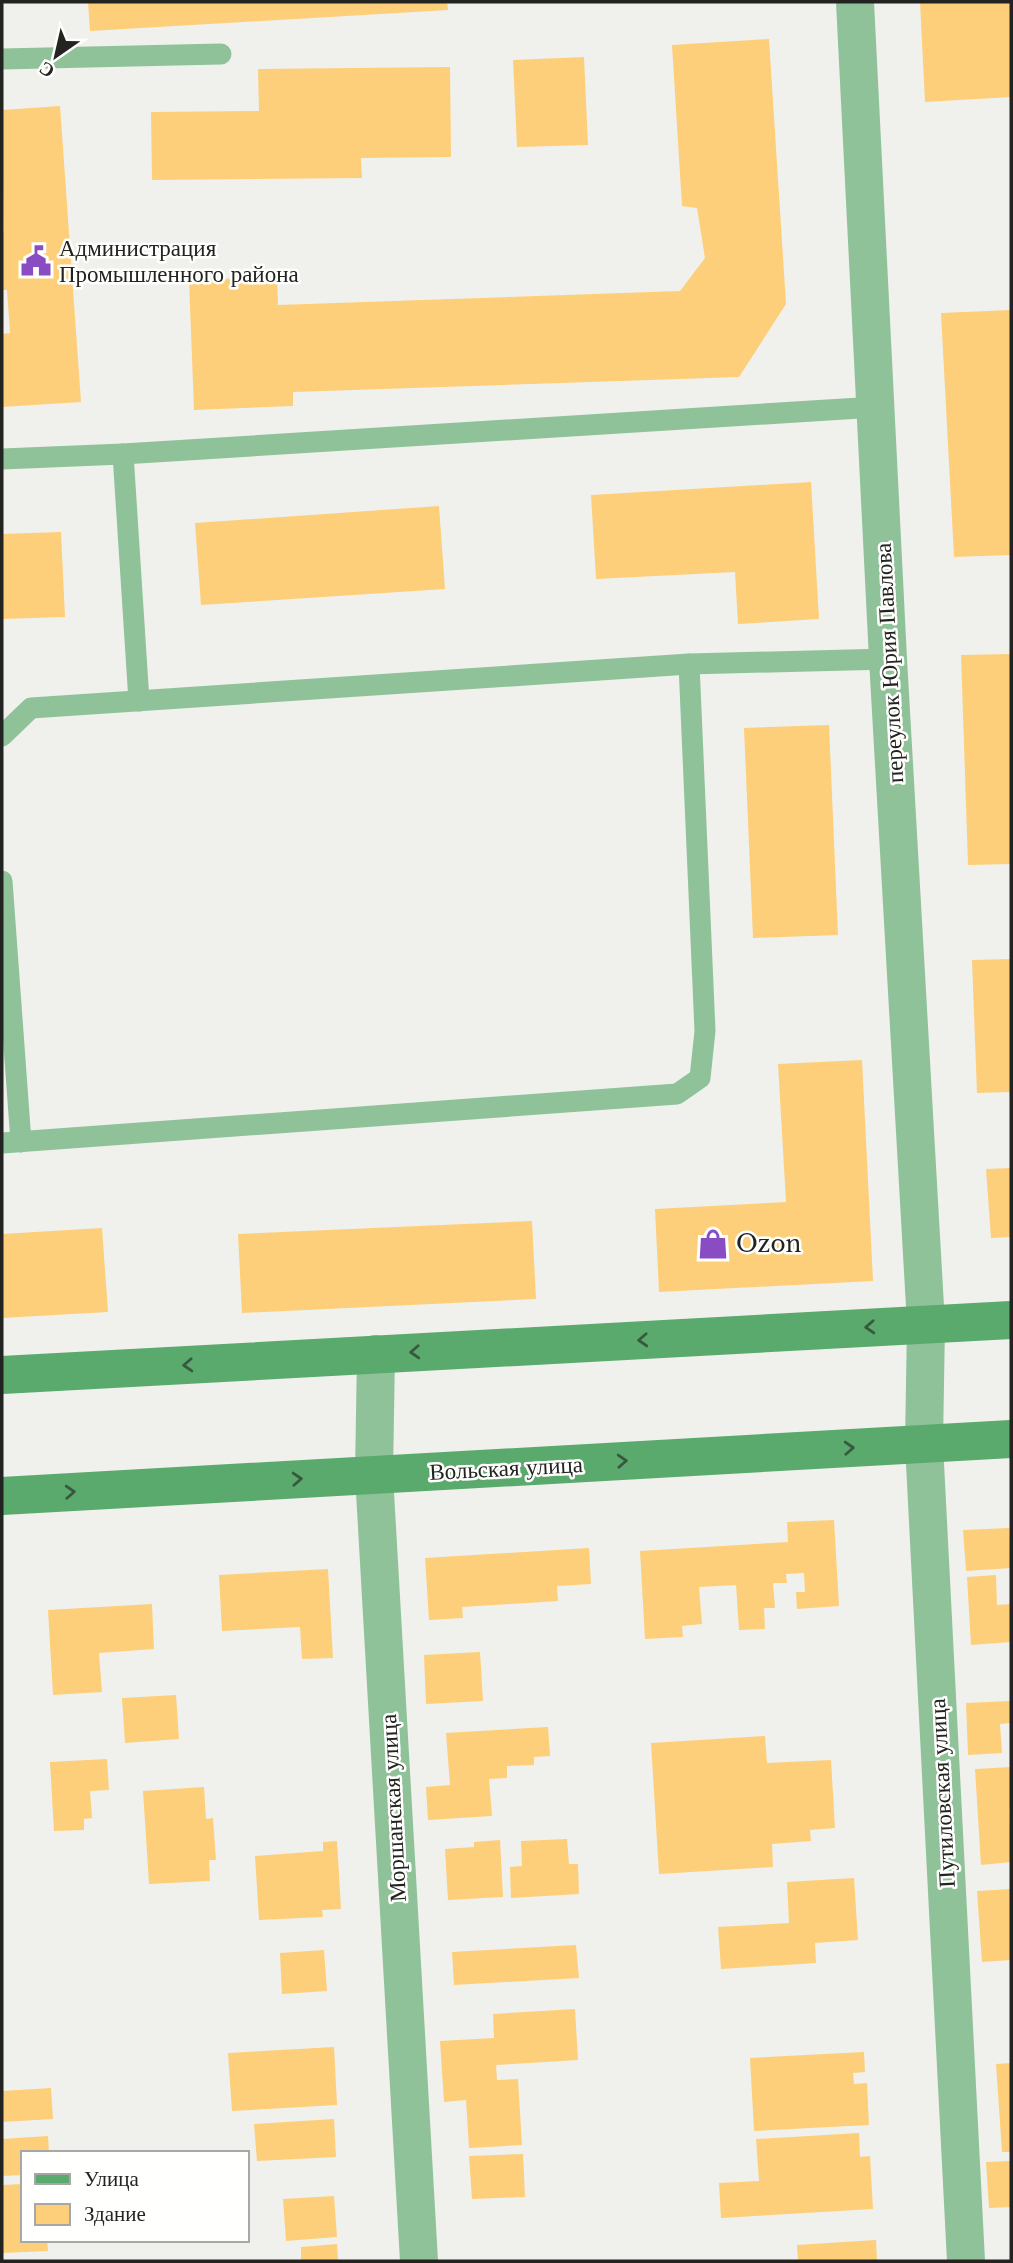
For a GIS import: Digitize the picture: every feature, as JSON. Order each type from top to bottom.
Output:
[{"type":"main road","points":[[2,1375],[1011,1320]]},
{"type":"main road","name":"Вольская улица","points":[[2,1496],[1011,1439]]},
{"type":"street","name":"переулок Юрия Павлова","points":[[855,2],[888,659],[926,1324]]},
{"type":"street","name":"Путиловская улица","points":[[926,1324],[924,1444],[966,2261]]},
{"type":"street","name":"Моршанская улица","points":[[376,1354],[374,1475],[419,2261]]},
{"type":"lane","points":[[2,59],[222,54]]},
{"type":"lane","points":[[2,459],[123,454],[876,407]]},
{"type":"lane","points":[[123,454],[139,701]]},
{"type":"lane","points":[[2,736],[31,708],[689,664],[888,659]]},
{"type":"lane","points":[[2,881],[11,1142],[677,1094],[700,1078],[705,1031],[689,664]]},
{"type":"building","points":[[88,2],[447,2],[448,10],[90,31]]},
{"type":"building","points":[[920,2],[1011,2],[1011,97],[925,102]]},
{"type":"building","points":[[769,39],[786,304],[739,377],[293,392],[293,406],[194,410],[189,280],[277,277],[278,305],[680,291],[705,258],[697,208],[682,206],[672,45]]},
{"type":"building","points":[[584,57],[588,145],[517,147],[513,60]]},
{"type":"building","points":[[450,67],[451,157],[361,158],[362,178],[152,180],[151,112],[259,111],[258,69]]},
{"type":"building","name":"Администрация Промышленного района","points":[[60,106],[81,402],[2,407],[2,334],[10,333],[7,290],[2,290],[2,110]]},
{"type":"building","points":[[1011,310],[1011,555],[954,557],[941,313]]},
{"type":"building","points":[[811,482],[819,619],[738,624],[735,572],[596,579],[591,495]]},
{"type":"building","points":[[439,506],[445,589],[201,605],[195,523]]},
{"type":"building","points":[[61,532],[65,617],[2,619],[2,534]]},
{"type":"building","points":[[1011,654],[1011,864],[968,865],[961,655]]},
{"type":"building","points":[[829,725],[838,935],[753,938],[744,728]]},
{"type":"building","points":[[1011,959],[1011,1092],[977,1093],[972,960]]},
{"type":"building","points":[[862,1060],[873,1281],[659,1292],[655,1209],[786,1202],[778,1064]]},
{"type":"building","points":[[1011,1168],[1011,1237],[991,1238],[986,1169]]},
{"type":"building","points":[[532,1221],[536,1299],[242,1313],[238,1234]]},
{"type":"building","points":[[102,1228],[108,1312],[2,1318],[2,1234]]},
{"type":"building","points":[[834,1520],[839,1606],[797,1609],[796,1592],[805,1592],[804,1573],[786,1574],[787,1583],[773,1583],[775,1608],[764,1608],[765,1629],[739,1630],[736,1585],[699,1587],[702,1624],[682,1626],[683,1637],[645,1639],[640,1551],[788,1542],[787,1522]]},
{"type":"building","points":[[1009,1528],[1011,1568],[966,1571],[963,1530]]},
{"type":"building","points":[[589,1548],[591,1584],[557,1586],[558,1601],[462,1607],[463,1618],[429,1620],[425,1558]]},
{"type":"building","points":[[328,1569],[333,1658],[302,1659],[300,1627],[222,1631],[219,1575]]},
{"type":"building","points":[[996,1575],[997,1605],[1011,1604],[1011,1642],[971,1645],[967,1577]]},
{"type":"building","points":[[152,1604],[154,1649],[99,1653],[102,1692],[53,1695],[48,1610]]},
{"type":"building","points":[[480,1652],[483,1701],[426,1704],[424,1655]]},
{"type":"building","points":[[176,1695],[179,1739],[125,1743],[122,1698]]},
{"type":"building","points":[[1011,1701],[1011,1723],[1000,1724],[1002,1753],[968,1755],[966,1703]]},
{"type":"building","points":[[548,1727],[550,1756],[534,1757],[534,1765],[507,1766],[507,1778],[489,1779],[492,1816],[428,1820],[426,1787],[450,1785],[446,1733]]},
{"type":"building","points":[[765,1736],[767,1763],[831,1760],[835,1828],[810,1830],[811,1841],[772,1844],[773,1867],[659,1874],[651,1743]]},
{"type":"building","points":[[107,1759],[109,1790],[90,1791],[92,1818],[84,1819],[84,1830],[54,1831],[50,1762]]},
{"type":"building","points":[[1011,1767],[1011,1862],[981,1865],[975,1769]]},
{"type":"building","points":[[204,1787],[206,1819],[213,1818],[216,1860],[209,1860],[210,1881],[149,1884],[143,1791]]},
{"type":"building","points":[[567,1839],[569,1864],[578,1864],[579,1894],[511,1898],[510,1867],[522,1866],[521,1841]]},
{"type":"building","points":[[500,1840],[503,1897],[448,1900],[445,1849],[474,1847],[474,1842]]},
{"type":"building","points":[[337,1841],[341,1909],[322,1910],[323,1917],[259,1920],[255,1856],[323,1851],[323,1842]]},
{"type":"building","points":[[854,1878],[858,1940],[815,1943],[816,1963],[721,1969],[718,1927],[789,1923],[787,1882]]},
{"type":"building","points":[[1011,1889],[1011,1960],[982,1962],[977,1891]]},
{"type":"building","points":[[576,1945],[579,1978],[454,1985],[452,1952]]},
{"type":"building","points":[[324,1950],[327,1991],[282,1994],[280,1953]]},
{"type":"building","points":[[575,2009],[578,2060],[496,2065],[497,2080],[518,2079],[522,2145],[469,2148],[466,2100],[444,2102],[440,2041],[494,2038],[493,2014]]},
{"type":"building","points":[[334,2047],[337,2105],[232,2111],[228,2053]]},
{"type":"building","points":[[864,2052],[865,2072],[853,2073],[854,2084],[867,2083],[869,2125],[754,2131],[750,2058]]},
{"type":"building","points":[[1011,2063],[1011,2152],[1002,2152],[996,2064]]},
{"type":"building","points":[[51,2088],[53,2119],[2,2122],[2,2091]]},
{"type":"building","points":[[334,2119],[336,2157],[257,2161],[254,2124]]},
{"type":"building","points":[[859,2133],[860,2157],[870,2156],[873,2209],[721,2218],[719,2183],[759,2181],[756,2139]]},
{"type":"building","points":[[48,2136],[49,2151],[21,2151],[21,2175],[2,2176],[2,2139]]},
{"type":"building","points":[[523,2154],[525,2197],[472,2199],[469,2156]]},
{"type":"building","points":[[1011,2161],[1011,2207],[989,2208],[986,2162]]},
{"type":"building","points":[[21,2184],[21,2242],[47,2242],[48,2251],[2,2253],[2,2185]]},
{"type":"building","points":[[334,2196],[337,2237],[286,2241],[283,2199]]},
{"type":"building","points":[[876,2240],[877,2261],[798,2261],[797,2245]]},
{"type":"building","points":[[337,2244],[338,2261],[301,2261],[301,2247]]},
{"type":"place","name":"Администрация Промышленного района","points":[[36,261]]},
{"type":"place","name":"Ozon","points":[[713,1244]]}]
